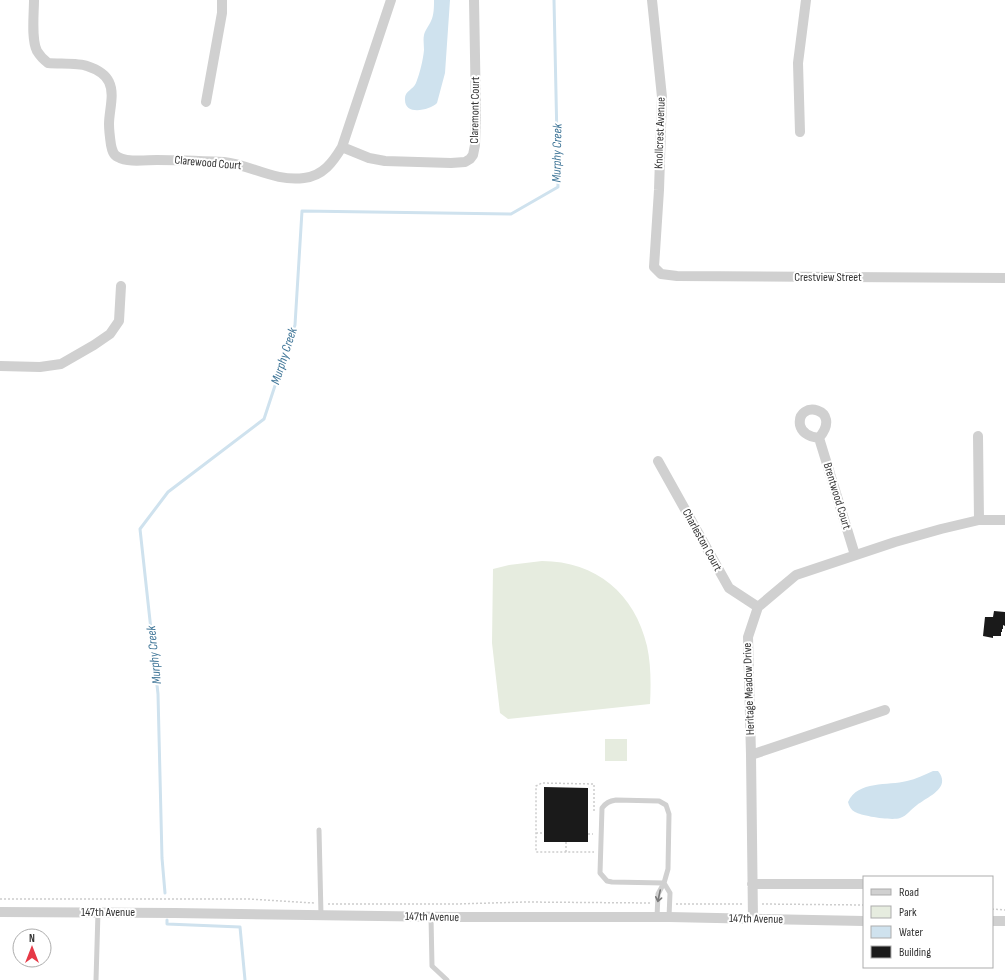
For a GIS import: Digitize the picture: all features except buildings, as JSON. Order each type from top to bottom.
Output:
[{"type":"street","name":"Clarewood Court","points":[[34,0],[34,40],[37,51],[42,57],[48,63],[85,65],[97,70],[110,82],[110,139],[112,151],[117,157],[128,160],[187,160],[225,162],[245,166],[270,176],[303,178],[318,174],[330,165],[342,147],[391,0]]},
{"type":"street","points":[[206,102],[222,13],[222,0]]},
{"type":"street","name":"Claremont Court","points":[[342,147],[369,158],[385,161],[451,163],[465,162],[470,159],[473,155],[475,145],[476,112],[474,0]]},
{"type":"street","name":"Knollcrest Avenue","points":[[652,0],[662,97],[659,190],[654,267]]},
{"type":"street","points":[[800,132],[798,63],[806,0]]},
{"type":"street","name":"Crestview Street","points":[[654,267],[661,274],[677,276],[1005,278]]},
{"type":"street","points":[[0,366],[40,367],[61,364],[79,355],[110,334],[119,321],[121,286]]},
{"type":"street","points":[[978,436],[979,520]]},
{"type":"street","name":"Brentwood Court","points":[[819,438],[855,554]]},
{"type":"street","name":"Charleston Court","points":[[658,461],[729,588],[758,607]]},
{"type":"street","points":[[758,607],[796,575],[855,554],[979,520],[1005,520]]},
{"type":"street","name":"Heritage Meadow Drive","points":[[753,919],[748,637],[758,607]]},
{"type":"street","points":[[751,754],[885,710]]},
{"type":"street","points":[[752,884],[863,884]]},
{"type":"street","name":"147th Avenue","points":[[0,912],[431,917],[669,917],[863,921]]},
{"type":"street","points":[[993,921],[1005,921]]},
{"type":"lane","points":[[657,917],[658,894],[664,883],[668,869],[668,809],[663,802],[659,801],[616,800],[605,804],[602,808],[601,814],[600,873],[607,881],[612,882],[664,883]]},
{"type":"lane","points":[[319,830],[321,915]]},
{"type":"lane","points":[[664,883],[670,893],[669,917]]},
{"type":"lane","points":[[96,980],[98,912]]},
{"type":"lane","points":[[431,917],[432,966],[447,980]]},
{"type":"path","points":[[594,812],[594,784],[539,784],[536,788],[536,852],[600,852]]},
{"type":"path","points":[[536,832],[544,832]]},
{"type":"path","points":[[588,834],[593,834],[593,840]]},
{"type":"path","points":[[566,842],[566,852]]},
{"type":"path","points":[[593,846],[593,852]]},
{"type":"path","points":[[0,899],[248,899],[343,905],[526,902],[657,904]]},
{"type":"path","points":[[670,904],[863,905]]},
{"type":"path","points":[[993,909],[1005,910]]},
{"type":"green space","points":[[542,561],[580,567],[596,574],[623,596],[641,627],[647,646],[651,689],[650,704],[508,719],[500,713],[492,643],[493,569],[509,565]]},
{"type":"green space","points":[[605,739],[627,739],[627,761],[605,761]]},
{"type":"water","points":[[434,0],[450,0],[445,73],[437,103],[429,108],[413,110],[406,105],[405,97],[415,85],[419,75],[424,54],[424,35],[433,16]]},
{"type":"water","points":[[933,771],[938,771],[942,777],[940,787],[932,795],[902,817],[891,819],[859,814],[851,809],[849,805],[848,802],[853,795],[866,787],[907,781]]},
{"type":"waterway","name":"Murphy Creek","points":[[165,893],[162,858],[158,694],[140,529],[168,492],[264,419],[295,325],[302,211],[511,214],[558,187],[554,0]]},
{"type":"waterway","name":"Murphy Creek","points":[[167,920],[167,924],[240,927],[245,980]]}]
